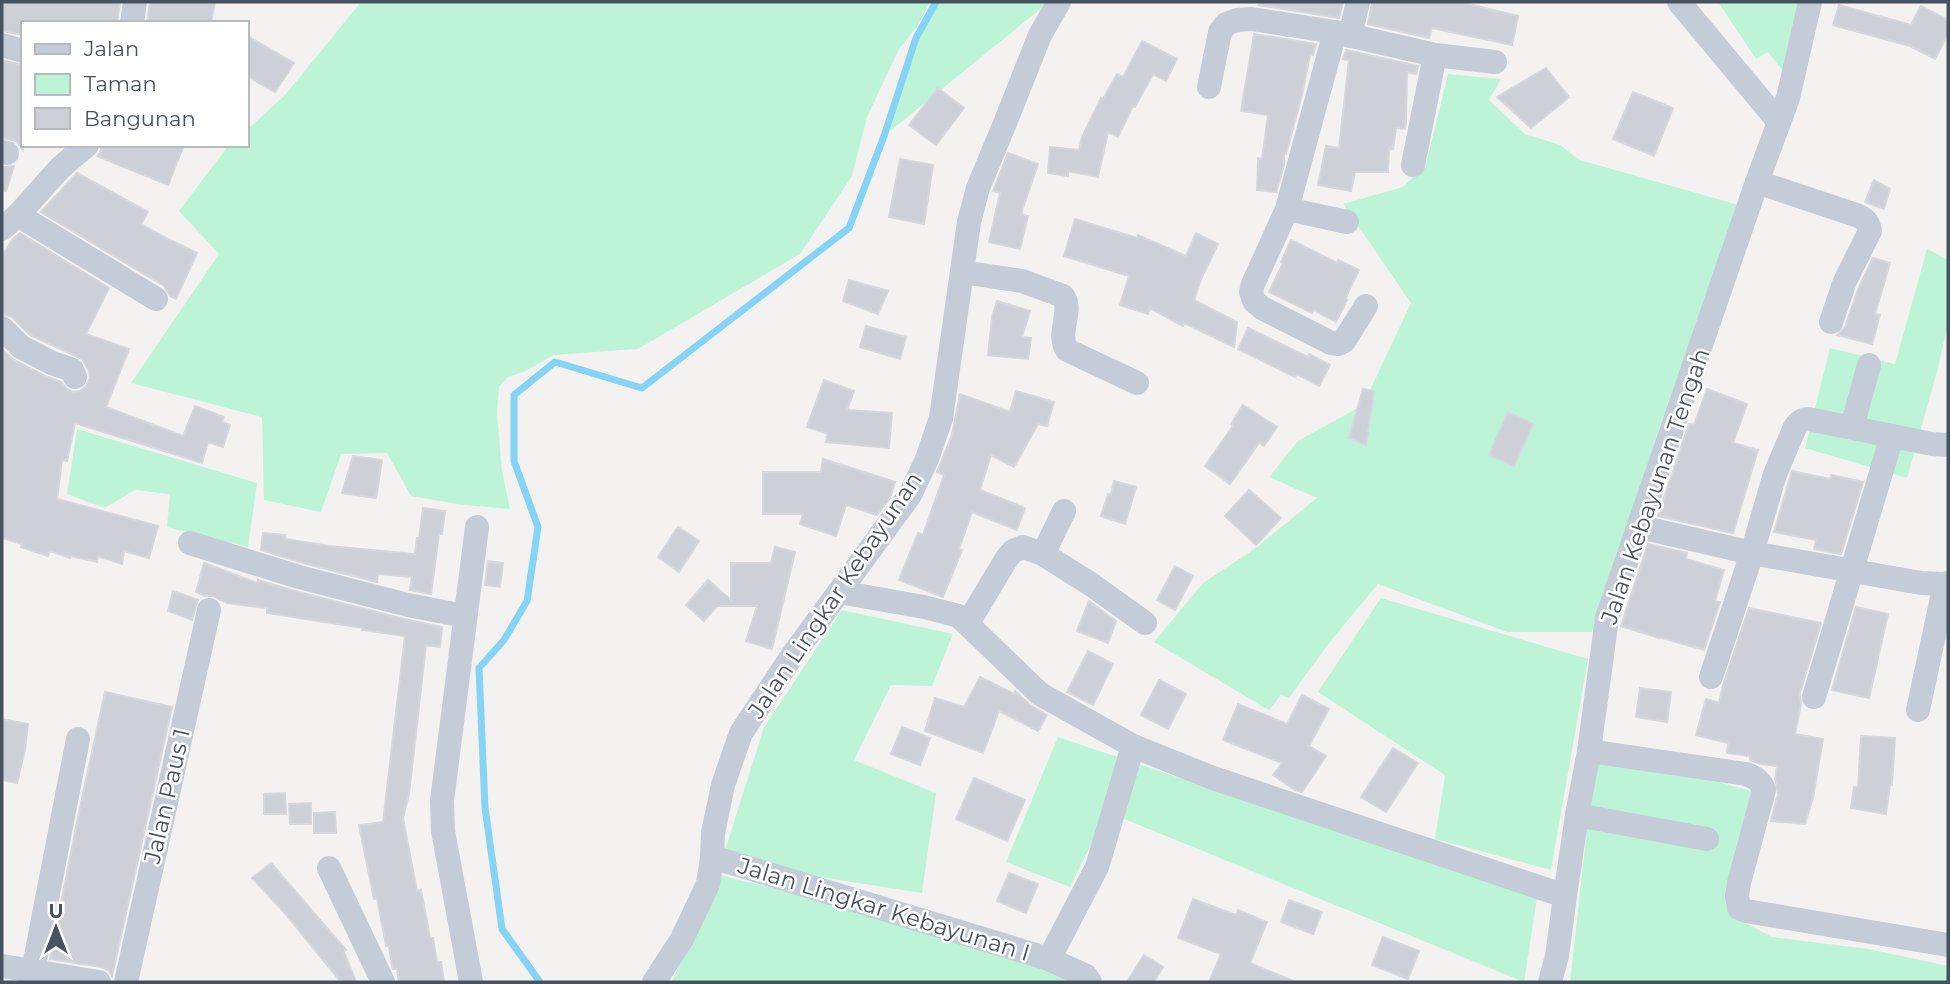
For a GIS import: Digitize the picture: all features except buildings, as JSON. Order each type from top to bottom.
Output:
[{"type":"street","points":[[132,21],[135,2]]},
{"type":"street","name":"Jalan Lingkar Kebayunan","points":[[654,982],[682,939],[708,884],[713,833],[723,785],[741,733],[792,656],[910,495],[927,459],[941,418],[969,222],[978,188],[1040,35],[1059,2]]},
{"type":"street","points":[[1359,2],[1342,34],[1287,209],[1251,292],[1254,301],[1262,308],[1331,343],[1339,344],[1344,341],[1366,306]]},
{"type":"street","points":[[1679,2],[1787,107]]},
{"type":"street","name":"Jalan Kebayunan Tengah","points":[[1550,982],[1557,957],[1607,618],[1757,182],[1787,107],[1810,2]]},
{"type":"street","points":[[1209,88],[1220,32],[1226,24],[1237,20],[1252,19],[1342,34],[1435,55],[1495,62]]},
{"type":"street","points":[[2,45],[21,50]]},
{"type":"street","points":[[1413,165],[1435,55]]},
{"type":"street","points":[[85,147],[60,168],[10,222],[156,299]]},
{"type":"street","points":[[1757,182],[1866,219],[1870,231],[1845,281],[1831,321]]},
{"type":"street","points":[[1287,209],[1347,222]]},
{"type":"street","points":[[962,272],[1022,281],[1063,296],[1067,304],[1062,339],[1067,350],[1137,383]]},
{"type":"street","points":[[2,328],[21,347],[72,370],[75,377]]},
{"type":"street","points":[[1852,427],[1869,365]]},
{"type":"street","points":[[1711,677],[1775,474],[1794,427],[1802,420],[1808,419],[1948,445]]},
{"type":"street","points":[[1814,696],[1892,436]]},
{"type":"street","points":[[1043,554],[1064,511]]},
{"type":"street","points":[[471,982],[443,831],[442,801],[477,527]]},
{"type":"street","points":[[1640,527],[1752,553],[1921,583],[1947,584],[1918,710]]},
{"type":"street","points":[[190,543],[299,576],[408,605],[464,616]]},
{"type":"street","points":[[968,623],[1013,551],[1023,547],[1043,554],[1145,623]]},
{"type":"street","points":[[839,592],[959,616],[1040,694],[1133,746],[1213,778],[1564,896]]},
{"type":"street","name":"Jalan Paus 1","points":[[126,982],[209,610]]},
{"type":"street","points":[[33,971],[78,739]]},
{"type":"street","points":[[1049,959],[1097,867],[1133,746]]},
{"type":"street","points":[[1589,751],[1746,774],[1755,777],[1762,784],[1765,790],[1739,883],[1739,908],[1948,945]]},
{"type":"street","points":[[1577,815],[1707,839]]},
{"type":"street","name":"Jalan Lingkar Kebayunan I","points":[[712,857],[1049,959],[1086,976],[1090,982]]},
{"type":"street","points":[[329,868],[383,982]]},
{"type":"street","points":[[5,972],[33,971],[99,982]]},
{"type":"green space","points":[[361,2],[930,2],[918,25],[899,49],[867,117],[852,176],[800,254],[638,349],[554,355],[526,371],[508,377],[499,387],[497,413],[502,471],[510,509],[411,496],[387,453],[341,454],[321,512],[264,500],[262,417],[131,383],[219,254],[179,211],[227,147],[248,147],[248,129],[285,95]]},
{"type":"green space","points":[[936,2],[1049,2],[884,136],[916,38]]},
{"type":"green space","points":[[1718,2],[1803,2],[1786,75],[1768,52],[1756,59]]},
{"type":"green space","points":[[1448,74],[1501,79],[1489,100],[1525,134],[1560,145],[1580,160],[1739,205],[1660,426],[1592,632],[1507,632],[1378,584],[1329,643],[1289,698],[1281,695],[1269,710],[1154,642],[1203,583],[1253,550],[1317,498],[1269,477],[1298,441],[1363,405],[1411,303],[1343,204],[1403,187],[1426,164]]},
{"type":"green space","points":[[1927,249],[1948,260],[1948,323],[1907,478],[1805,448],[1830,348],[1895,364]]},
{"type":"green space","points":[[77,429],[257,483],[248,547],[167,527],[170,494],[135,490],[105,508],[67,494]]},
{"type":"green space","points":[[1381,598],[1588,659],[1551,870],[1435,839],[1445,775],[1318,692]]},
{"type":"green space","points":[[842,610],[953,634],[932,686],[891,685],[854,760],[936,793],[922,893],[813,876],[723,857],[764,727]]},
{"type":"green space","points":[[1058,737],[1537,898],[1524,982],[1107,812],[1070,887],[1006,862]]},
{"type":"green space","points":[[1595,758],[1755,792],[1731,915],[1772,937],[1869,949],[1948,966],[1948,982],[1570,982]]},
{"type":"green space","points":[[719,875],[959,933],[1082,982],[672,982]]},
{"type":"waterway","points":[[540,982],[502,929],[485,808],[479,668],[504,640],[527,601],[538,527],[514,461],[514,395],[555,362],[642,388],[849,228],[884,136],[916,38],[936,2]]}]
